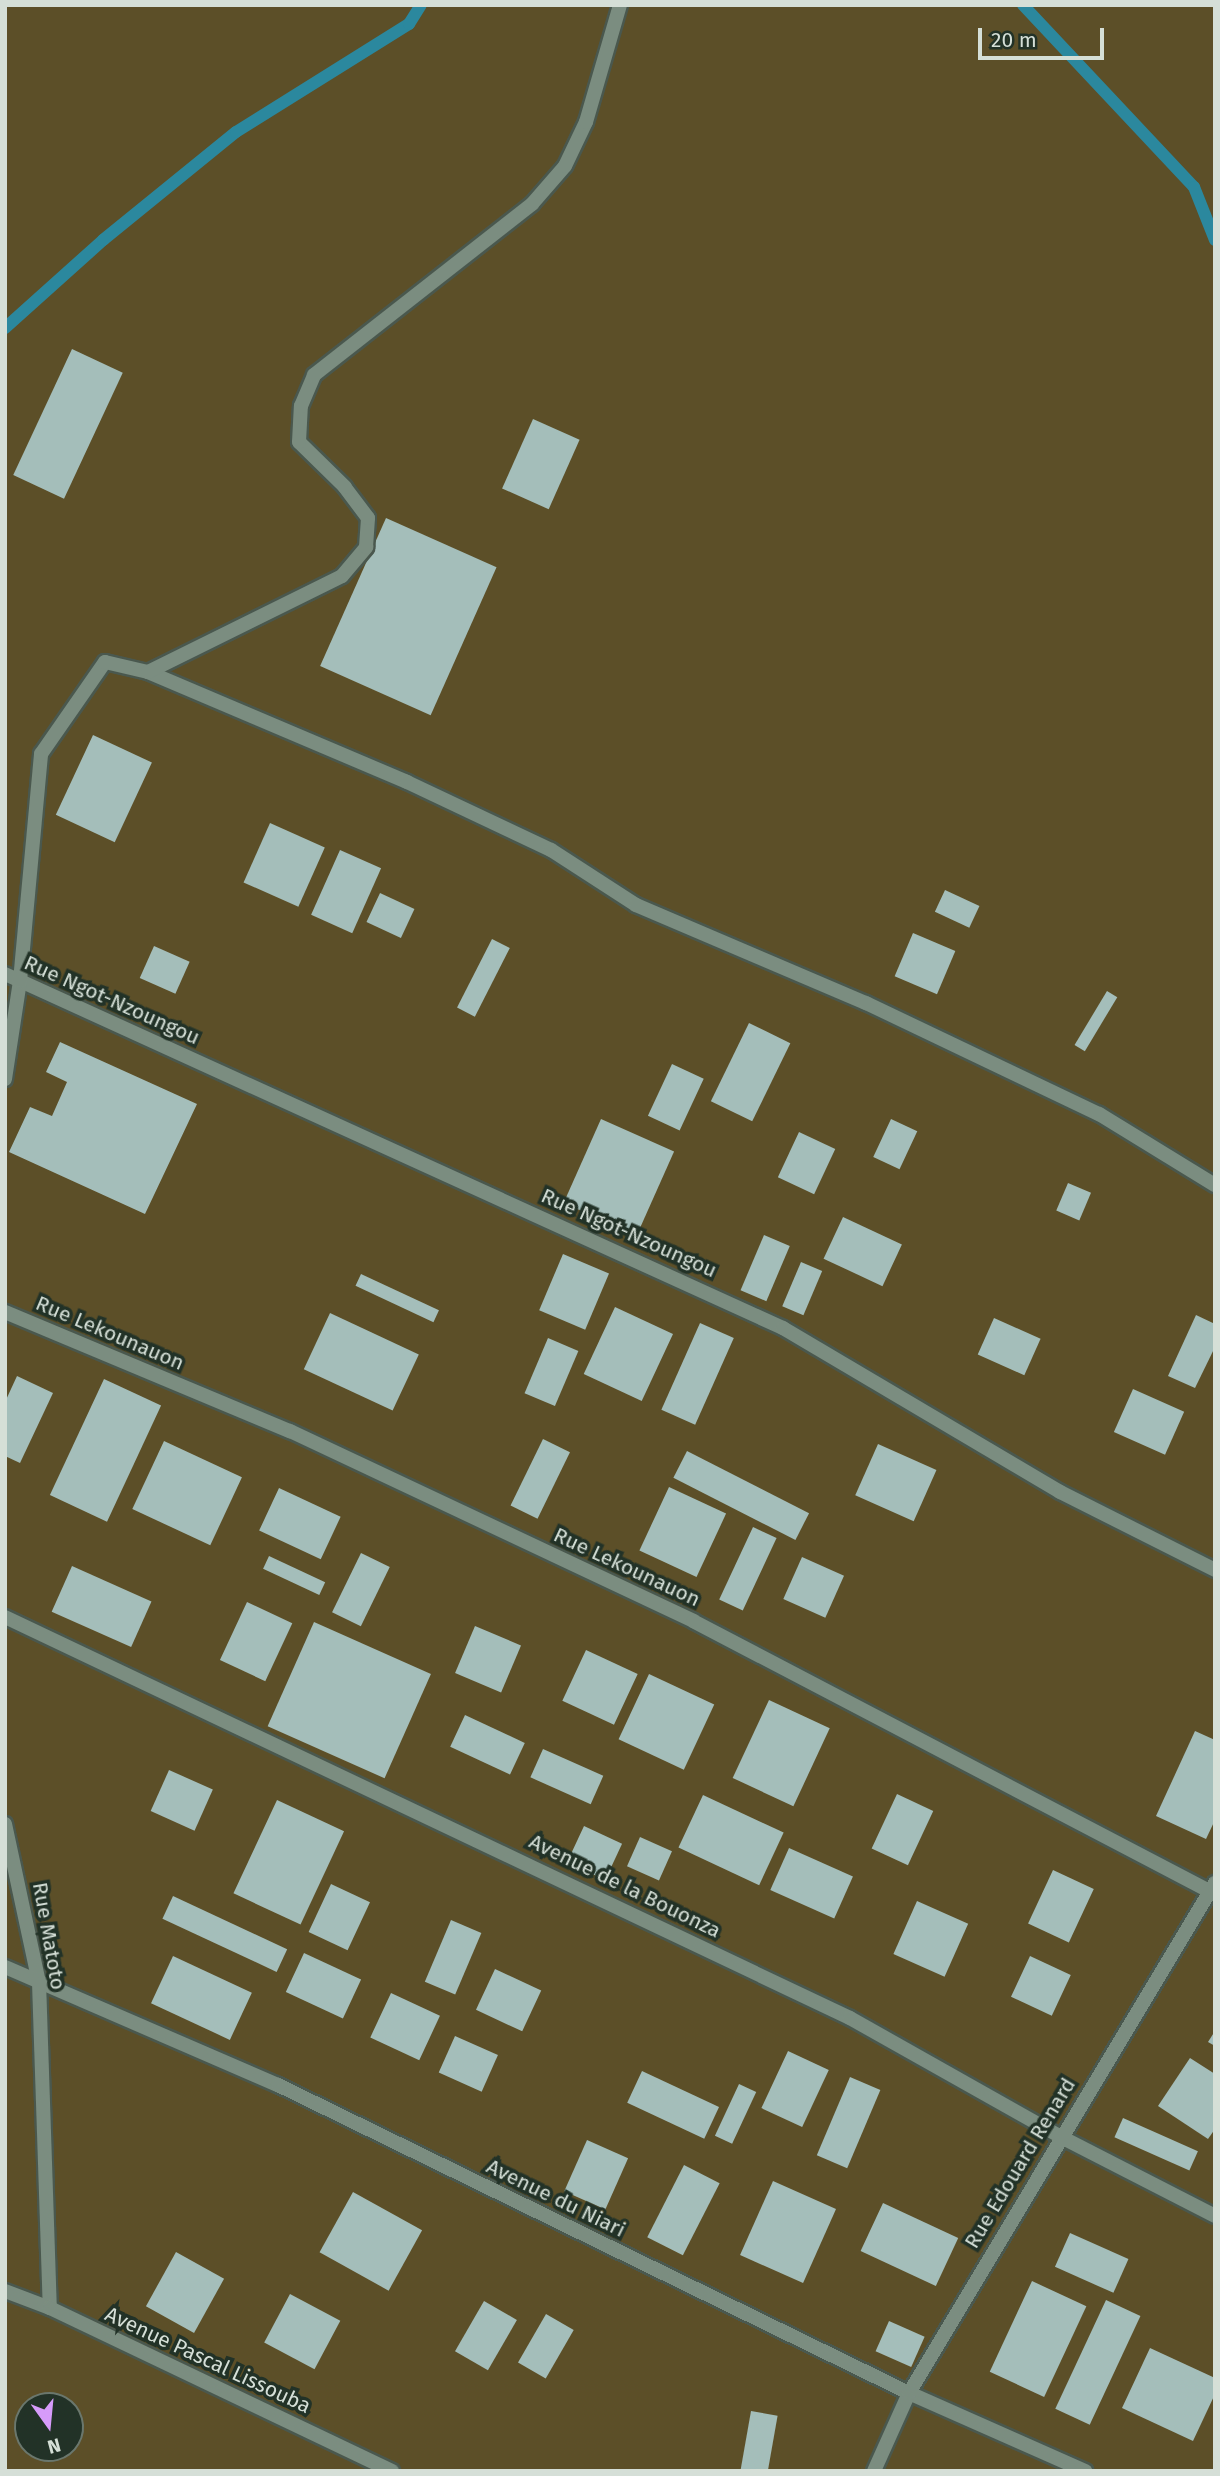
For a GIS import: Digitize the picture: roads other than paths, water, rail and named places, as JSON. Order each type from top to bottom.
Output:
[{"type":"street","points":[[148,671],[341,576],[366,547],[368,518],[345,487],[299,442],[301,406],[314,374],[532,204],[565,166],[586,122],[620,5]]},
{"type":"street","points":[[5,1079],[20,981],[41,754],[105,662],[148,671],[407,782],[551,850],[636,905],[866,1003],[1099,1114],[1215,1185]]},
{"type":"street","name":"Rue Ngot-Nzoungou","points":[[5,974],[783,1328],[1060,1492],[1215,1570]]},
{"type":"street","name":"Rue Lekounauon","points":[[5,1312],[290,1431],[693,1621],[1213,1890]]},
{"type":"street","name":"Avenue de la Bouonza","points":[[5,1617],[850,2018],[1059,2136],[1215,2216]]},
{"type":"street","name":"Rue Matoto","points":[[5,1824],[39,1982],[50,2308]]},
{"type":"street","name":"Rue Edouard Renard","points":[[874,2471],[909,2393],[1059,2136],[1213,1890]]},
{"type":"street","name":"Avenue du Niari","points":[[5,1967],[278,2085],[909,2393],[1085,2471]]},
{"type":"street","name":"Avenue Pascal Lissouba","points":[[5,2291],[50,2308],[392,2471]]},
{"type":"waterway","points":[[5,328],[103,240],[236,132],[409,24],[421,5]]},
{"type":"waterway","points":[[1023,5],[1194,187],[1215,240]]}]
